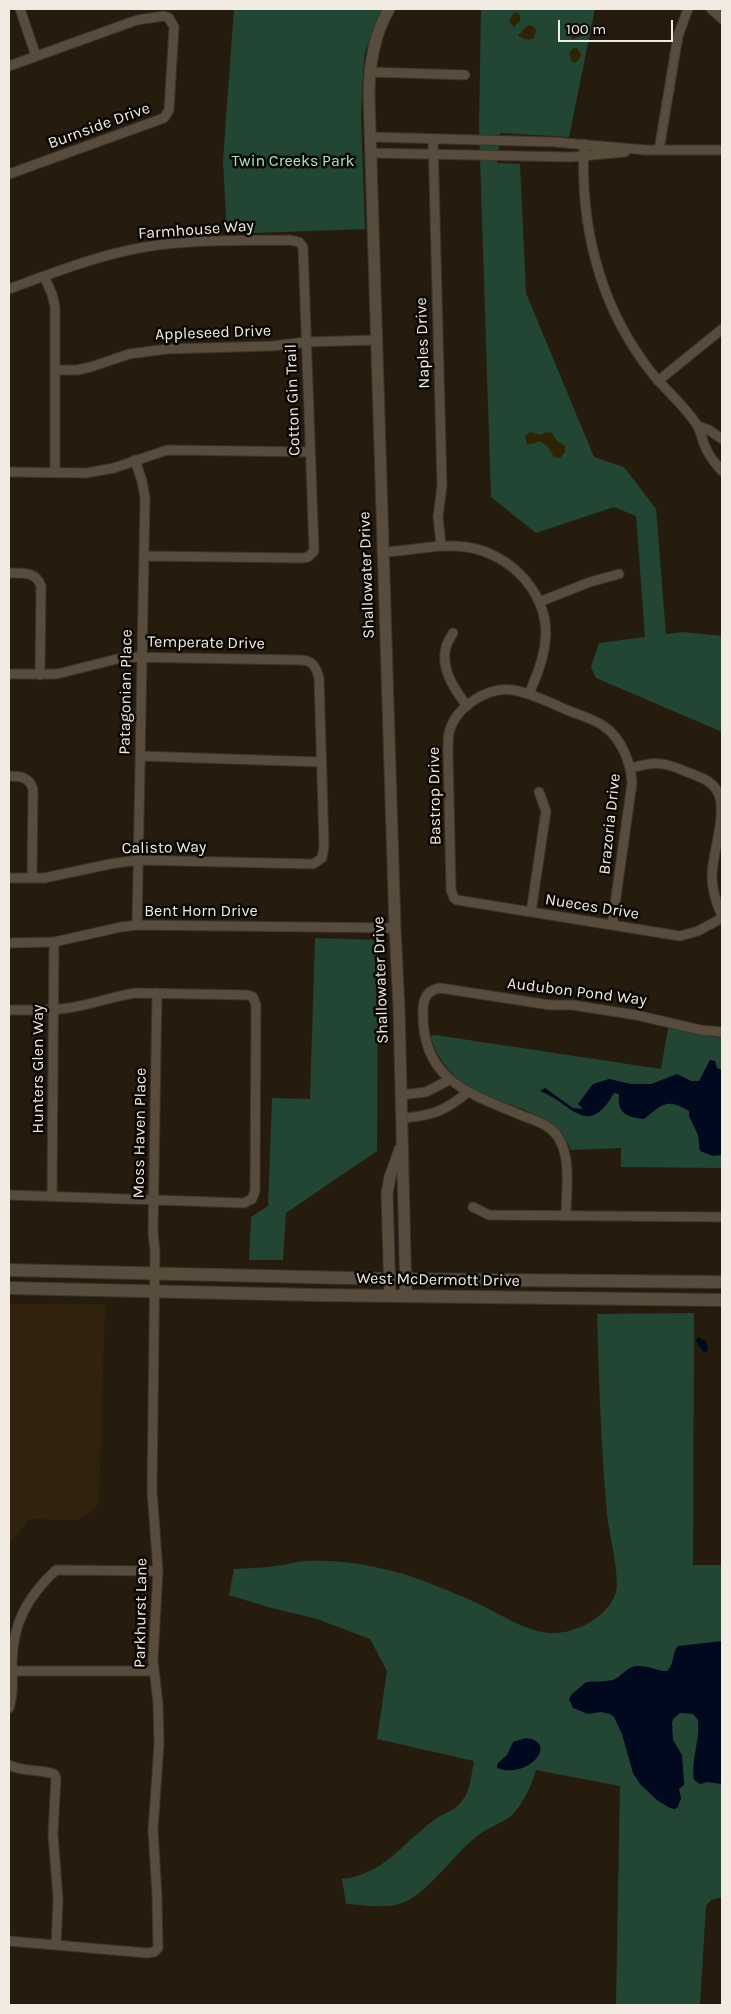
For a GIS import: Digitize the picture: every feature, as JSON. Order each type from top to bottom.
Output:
[{"type":"main road","name":"West McDermott Drive","points":[[9,1270],[390,1279],[722,1282]]},
{"type":"main road","points":[[316,1277],[316,1295]]},
{"type":"main road","name":"West McDermott Drive","points":[[9,1288],[316,1295],[722,1300]]},
{"type":"street","points":[[9,66],[36,56],[20,9]]},
{"type":"street","name":"Shallowater Drive","points":[[389,9],[376,40],[370,72],[370,153],[402,1118],[406,1296]]},
{"type":"street","points":[[659,150],[678,36],[688,9]]},
{"type":"street","points":[[711,9],[722,19]]},
{"type":"street","name":"Burnside Drive","points":[[9,174],[164,118],[169,110],[174,36],[173,22],[169,18],[164,16],[137,20],[36,56]]},
{"type":"street","points":[[370,72],[466,75]]},
{"type":"street","points":[[370,137],[584,144],[646,150]]},
{"type":"street","name":"Naples Drive","points":[[433,139],[442,486],[438,517],[441,545]]},
{"type":"street","points":[[491,140],[491,155]]},
{"type":"street","points":[[584,144],[584,200],[587,225],[595,263],[616,316],[634,347],[658,381],[698,426],[706,449],[722,471]]},
{"type":"street","points":[[370,153],[583,156],[646,150],[722,150]]},
{"type":"street","name":"Farmhouse Way","points":[[9,289],[107,255],[145,247],[172,244],[284,240],[295,240],[301,244]]},
{"type":"street","name":"Cotton Gin Trail","points":[[144,556],[302,558],[314,551],[304,252],[301,244]]},
{"type":"street","points":[[44,276],[52,294],[55,307],[55,472]]},
{"type":"street","points":[[658,381],[722,329]]},
{"type":"street","name":"Appleseed Drive","points":[[55,370],[77,370],[149,350],[376,340]]},
{"type":"street","points":[[698,426],[709,430],[722,439]]},
{"type":"street","points":[[9,472],[86,473],[114,468],[168,450],[310,452]]},
{"type":"street","name":"Patagonian Place","points":[[134,460],[142,481],[145,498],[137,925]]},
{"type":"street","points":[[382,552],[418,550],[441,545],[467,547],[492,554],[515,569],[536,592],[544,618],[546,641],[540,665],[529,694]]},
{"type":"street","points":[[9,573],[27,574],[36,577],[41,586],[40,675]]},
{"type":"street","points":[[539,602],[590,582],[619,574]]},
{"type":"street","points":[[453,633],[445,648],[446,665],[451,684],[467,706]]},
{"type":"street","name":"Temperate Drive","points":[[9,674],[40,675],[75,670],[109,660],[142,656],[306,660],[314,665],[319,678],[320,762]]},
{"type":"street","name":"Bastrop Drive","points":[[454,898],[451,890],[449,732],[460,713],[476,699],[497,690],[512,690],[529,694]]},
{"type":"street","name":"Brazoria Drive","points":[[529,694],[605,727],[619,742],[631,768],[632,783],[612,925]]},
{"type":"street","points":[[140,756],[320,762]]},
{"type":"street","name":"Calisto Way","points":[[9,878],[54,876],[92,867],[138,860],[313,864],[320,861],[324,854],[320,762]]},
{"type":"street","points":[[631,768],[651,762],[668,764],[708,781],[715,788],[720,798],[721,826],[712,875],[714,898],[722,917]]},
{"type":"street","points":[[9,776],[18,776],[28,780],[33,789],[32,878]]},
{"type":"street","points":[[531,912],[546,811],[539,792]]},
{"type":"street","name":"Nueces Drive","points":[[454,898],[680,936],[698,931],[722,917]]},
{"type":"street","name":"Bent Horn Drive","points":[[9,943],[54,942],[137,925],[395,928]]},
{"type":"street","name":"Hunters Glen Way","points":[[52,1196],[54,942]]},
{"type":"street","name":"Audubon Pond Way","points":[[449,1080],[432,1058],[423,1030],[424,1001],[428,993],[440,988],[550,1005],[592,1008],[655,1018],[686,1027],[722,1032]]},
{"type":"street","points":[[9,1010],[53,1010],[83,1005],[123,994],[156,993],[247,995],[255,1000],[256,1005],[255,1191],[252,1199],[244,1203],[9,1195]]},
{"type":"street","name":"Moss Haven Place","points":[[154,1274],[156,993]]},
{"type":"street","points":[[401,1094],[426,1092],[449,1080],[468,1092],[549,1126],[558,1136],[566,1158],[566,1216]]},
{"type":"street","points":[[402,1118],[425,1117],[444,1110],[468,1092]]},
{"type":"street","name":"Shallowater Drive","points":[[390,1296],[387,1202],[390,1177],[402,1143]]},
{"type":"street","points":[[387,1202],[399,1207],[404,1218]]},
{"type":"street","points":[[473,1207],[490,1215],[722,1217]]},
{"type":"street","name":"Parkhurst Lane","points":[[56,1945],[147,1953],[154,1952],[158,1948],[153,1830],[159,1744],[158,1704],[154,1671],[158,1571],[152,1491],[154,1274]]},
{"type":"street","points":[[9,1708],[13,1682],[10,1671],[13,1641],[20,1618],[30,1602],[56,1570],[158,1571]]},
{"type":"street","points":[[10,1671],[154,1671]]},
{"type":"street","points":[[9,1765],[14,1768],[46,1771],[54,1774],[56,1778],[53,1834],[58,1899],[56,1945],[9,1941]]},
{"type":"shaded area","points":[[9,1304],[105,1304],[99,1504],[79,1520],[29,1519],[9,1545]]},
{"type":"green space","name":"Twin Creeks Park","points":[[234,9],[382,9],[365,52],[363,74],[361,116],[365,229],[227,234],[223,160]]},
{"type":"green space","points":[[481,9],[595,9],[569,137],[500,133],[497,163],[520,164],[526,293],[594,457],[624,467],[656,509],[666,634],[682,632],[722,636],[722,732],[596,678],[591,667],[599,643],[645,637],[636,516],[614,507],[536,533],[491,497],[479,126]]},
{"type":"green space","points":[[315,938],[378,940],[377,1151],[286,1213],[283,1260],[249,1260],[251,1217],[268,1206],[272,1098],[310,1099]]},
{"type":"green space","points":[[668,1028],[722,1038],[722,1168],[621,1167],[621,1148],[571,1150],[559,1131],[543,1119],[523,1109],[480,1093],[460,1080],[443,1062],[430,1036],[435,1035],[661,1069]]},
{"type":"green space","points":[[694,1313],[693,1565],[722,1565],[722,1897],[711,1900],[706,1906],[700,2005],[616,2005],[620,1786],[536,1770],[527,1793],[513,1814],[468,1843],[416,1895],[400,1904],[377,1906],[346,1904],[342,1879],[356,1876],[381,1865],[434,1820],[459,1804],[465,1797],[469,1787],[474,1761],[377,1739],[387,1671],[370,1639],[317,1619],[229,1595],[234,1569],[270,1567],[305,1561],[346,1562],[413,1577],[466,1598],[523,1626],[540,1632],[559,1633],[589,1623],[606,1609],[612,1601],[617,1585],[605,1489],[600,1414],[597,1314]]},
{"type":"sand","points":[[517,12],[520,15],[520,21],[514,27],[509,21],[513,14]]},
{"type":"sand","points":[[528,25],[533,26],[536,30],[534,38],[524,38],[518,35]]},
{"type":"sand","points":[[575,29],[581,31],[582,36],[572,39],[571,32]]},
{"type":"sand","points":[[573,48],[577,48],[581,54],[575,63],[572,62],[569,53]]},
{"type":"sand","points":[[530,432],[541,435],[546,432],[552,433],[556,440],[565,446],[565,452],[560,458],[554,457],[548,447],[540,441],[527,444],[525,436]]},
{"type":"water","points":[[710,1060],[715,1061],[717,1068],[722,1070],[722,1155],[713,1156],[700,1151],[698,1135],[689,1116],[689,1111],[675,1104],[665,1104],[644,1119],[638,1118],[628,1115],[621,1110],[619,1094],[614,1093],[604,1107],[596,1114],[587,1116],[579,1114],[540,1091],[545,1088],[573,1108],[583,1109],[578,1104],[593,1084],[609,1079],[631,1084],[651,1084],[677,1074],[691,1081],[699,1081]]},
{"type":"water","points":[[698,1337],[706,1341],[708,1350],[704,1353],[696,1341]]},
{"type":"water","points":[[722,1641],[722,1784],[707,1782],[700,1784],[694,1780],[693,1772],[698,1736],[698,1720],[693,1714],[680,1713],[673,1719],[672,1723],[673,1740],[682,1755],[684,1785],[679,1789],[681,1798],[678,1807],[675,1809],[670,1808],[658,1801],[640,1784],[633,1773],[622,1734],[614,1717],[601,1712],[588,1714],[573,1708],[569,1699],[586,1682],[613,1680],[636,1666],[667,1671],[678,1646]]},
{"type":"water","points":[[526,1738],[536,1741],[540,1746],[540,1752],[536,1759],[529,1765],[519,1769],[497,1768],[497,1764],[507,1755],[513,1742]]}]
